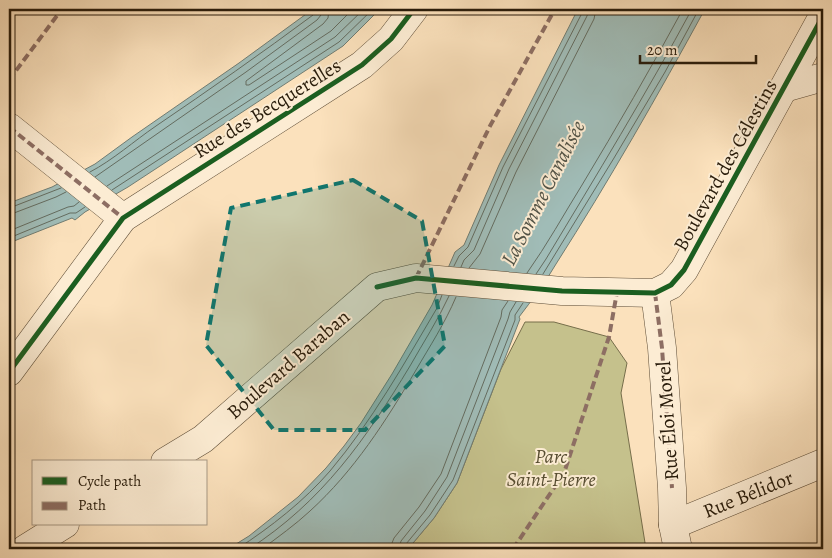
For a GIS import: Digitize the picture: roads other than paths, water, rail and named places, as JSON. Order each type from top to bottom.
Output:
[{"type":"street","name":"Rue des Becquerelles","points":[[123,218],[362,65],[391,39],[414,9]]},
{"type":"street","name":"Boulevard des Célestins","points":[[655,292],[671,284],[684,270],[823,16]]},
{"type":"street","points":[[784,88],[823,77]]},
{"type":"street","points":[[9,127],[123,218],[9,372]]},
{"type":"street","name":"Boulevard Baraban","points":[[168,460],[203,439],[377,287],[416,278],[562,290],[655,292]]},
{"type":"street","name":"Rue Éloi Morel","points":[[655,292],[662,348],[676,537]]},
{"type":"street","name":"Rue Bélidor","points":[[676,537],[823,463]]},
{"type":"street","points":[[25,549],[62,526]]},
{"type":"water","points":[[313,9],[380,9],[343,46],[128,187],[85,212],[75,220],[72,218],[9,243],[9,203],[52,187],[95,164]]},
{"type":"water","name":"La Somme Canalisée","points":[[578,9],[705,9],[595,201],[534,298],[519,317],[520,319],[457,483],[434,518],[408,549],[228,549],[249,536],[298,497],[326,468],[361,423],[432,305],[455,252],[464,245],[499,165]]},
{"type":"park label","name":"Parc Saint-Pierre","points":[[551,468]]}]
